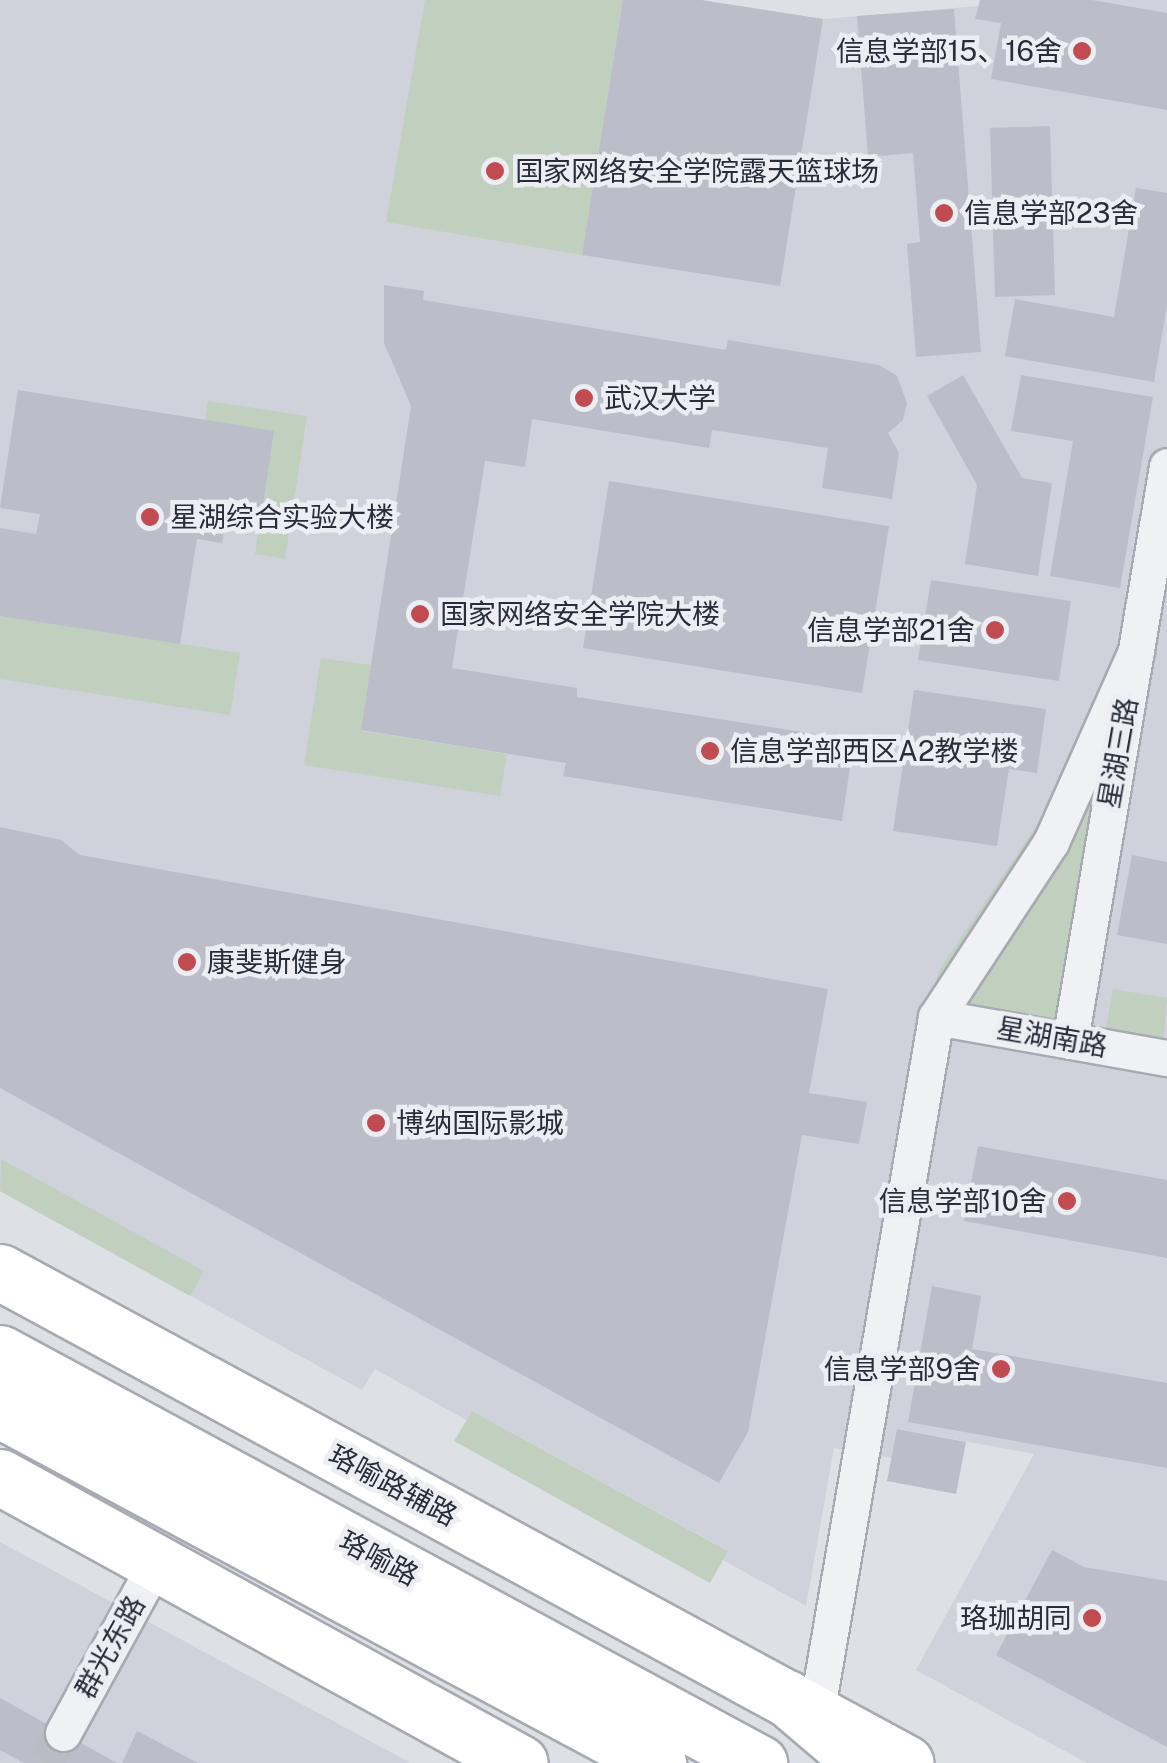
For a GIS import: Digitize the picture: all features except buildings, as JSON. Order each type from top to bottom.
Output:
[{"type":"main road","name":"珞喻路辅路","points":[[0,1272],[801,1706]]},
{"type":"main road","name":"珞喻路","points":[[0,1353],[759,1763]]},
{"type":"main road","name":"珞喻路","points":[[0,1410],[658,1763]]},
{"type":"main road","points":[[0,1477],[520,1763]]},
{"type":"main road","points":[[801,1706],[862,1763]]},
{"type":"main road","points":[[801,1706],[906,1763]]},
{"type":"street","name":"星湖三路","points":[[1070,1041],[1167,466]]},
{"type":"street","points":[[801,1706],[936,1016],[1051,842],[1136,651]]},
{"type":"street","name":"星湖南路","points":[[936,1016],[1167,1058]]},
{"type":"street","name":"群光东路","points":[[62,1732],[157,1561]]},
{"type":"shaded area","name":"武汉大学","points":[[0,0],[701,0],[823,19],[978,6],[980,0],[1167,0],[1167,1763],[1087,1763],[916,1670],[1034,1454],[898,1429],[892,1458],[834,1448],[806,1606],[723,1560],[727,1550],[472,1411],[466,1420],[375,1369],[362,1390],[0,1191]]},
{"type":"shaded area","points":[[0,1542],[411,1763],[0,1763]]},
{"type":"green space","name":"国家网络安全学院露天篮球场","points":[[425,0],[623,0],[582,255],[386,222]]},
{"type":"green space","points":[[208,401],[307,416],[285,559],[255,554],[274,431],[205,420]]},
{"type":"green space","points":[[0,616],[240,653],[230,715],[0,679]]},
{"type":"green space","points":[[321,658],[371,665],[362,731],[507,754],[500,796],[304,765]]},
{"type":"green space","points":[[1067,780],[1097,785],[1056,1019],[934,998],[938,972]]},
{"type":"green space","points":[[1113,989],[1167,998],[1163,1044],[1105,1034]]},
{"type":"green space","points":[[1,1159],[204,1271],[190,1296],[0,1191]]},
{"type":"green space","points":[[472,1411],[728,1551],[710,1583],[454,1441]]},
{"type":"tunnel","points":[[45,1763],[63,1733]]},
{"type":"place","name":"信息学部15、16舍","points":[[1082,51]]},
{"type":"place","name":"国家网络安全学院露天篮球场","points":[[495,171]]},
{"type":"place","name":"信息学部23舍","points":[[944,213]]},
{"type":"place","name":"武汉大学","points":[[584,398]]},
{"type":"place","name":"星湖综合实验大楼","points":[[150,517]]},
{"type":"place","name":"国家网络安全学院大楼","points":[[420,614]]},
{"type":"place","name":"信息学部21舍","points":[[995,630]]},
{"type":"place","name":"信息学部西区A2教学楼","points":[[710,751]]},
{"type":"place","name":"康斐斯健身","points":[[187,962]]},
{"type":"place","name":"博纳国际影城","points":[[376,1123]]},
{"type":"place","name":"信息学部10舍","points":[[1067,1201]]},
{"type":"place","name":"信息学部9舍","points":[[1001,1369]]},
{"type":"place","name":"珞珈胡同","points":[[1092,1618]]}]
